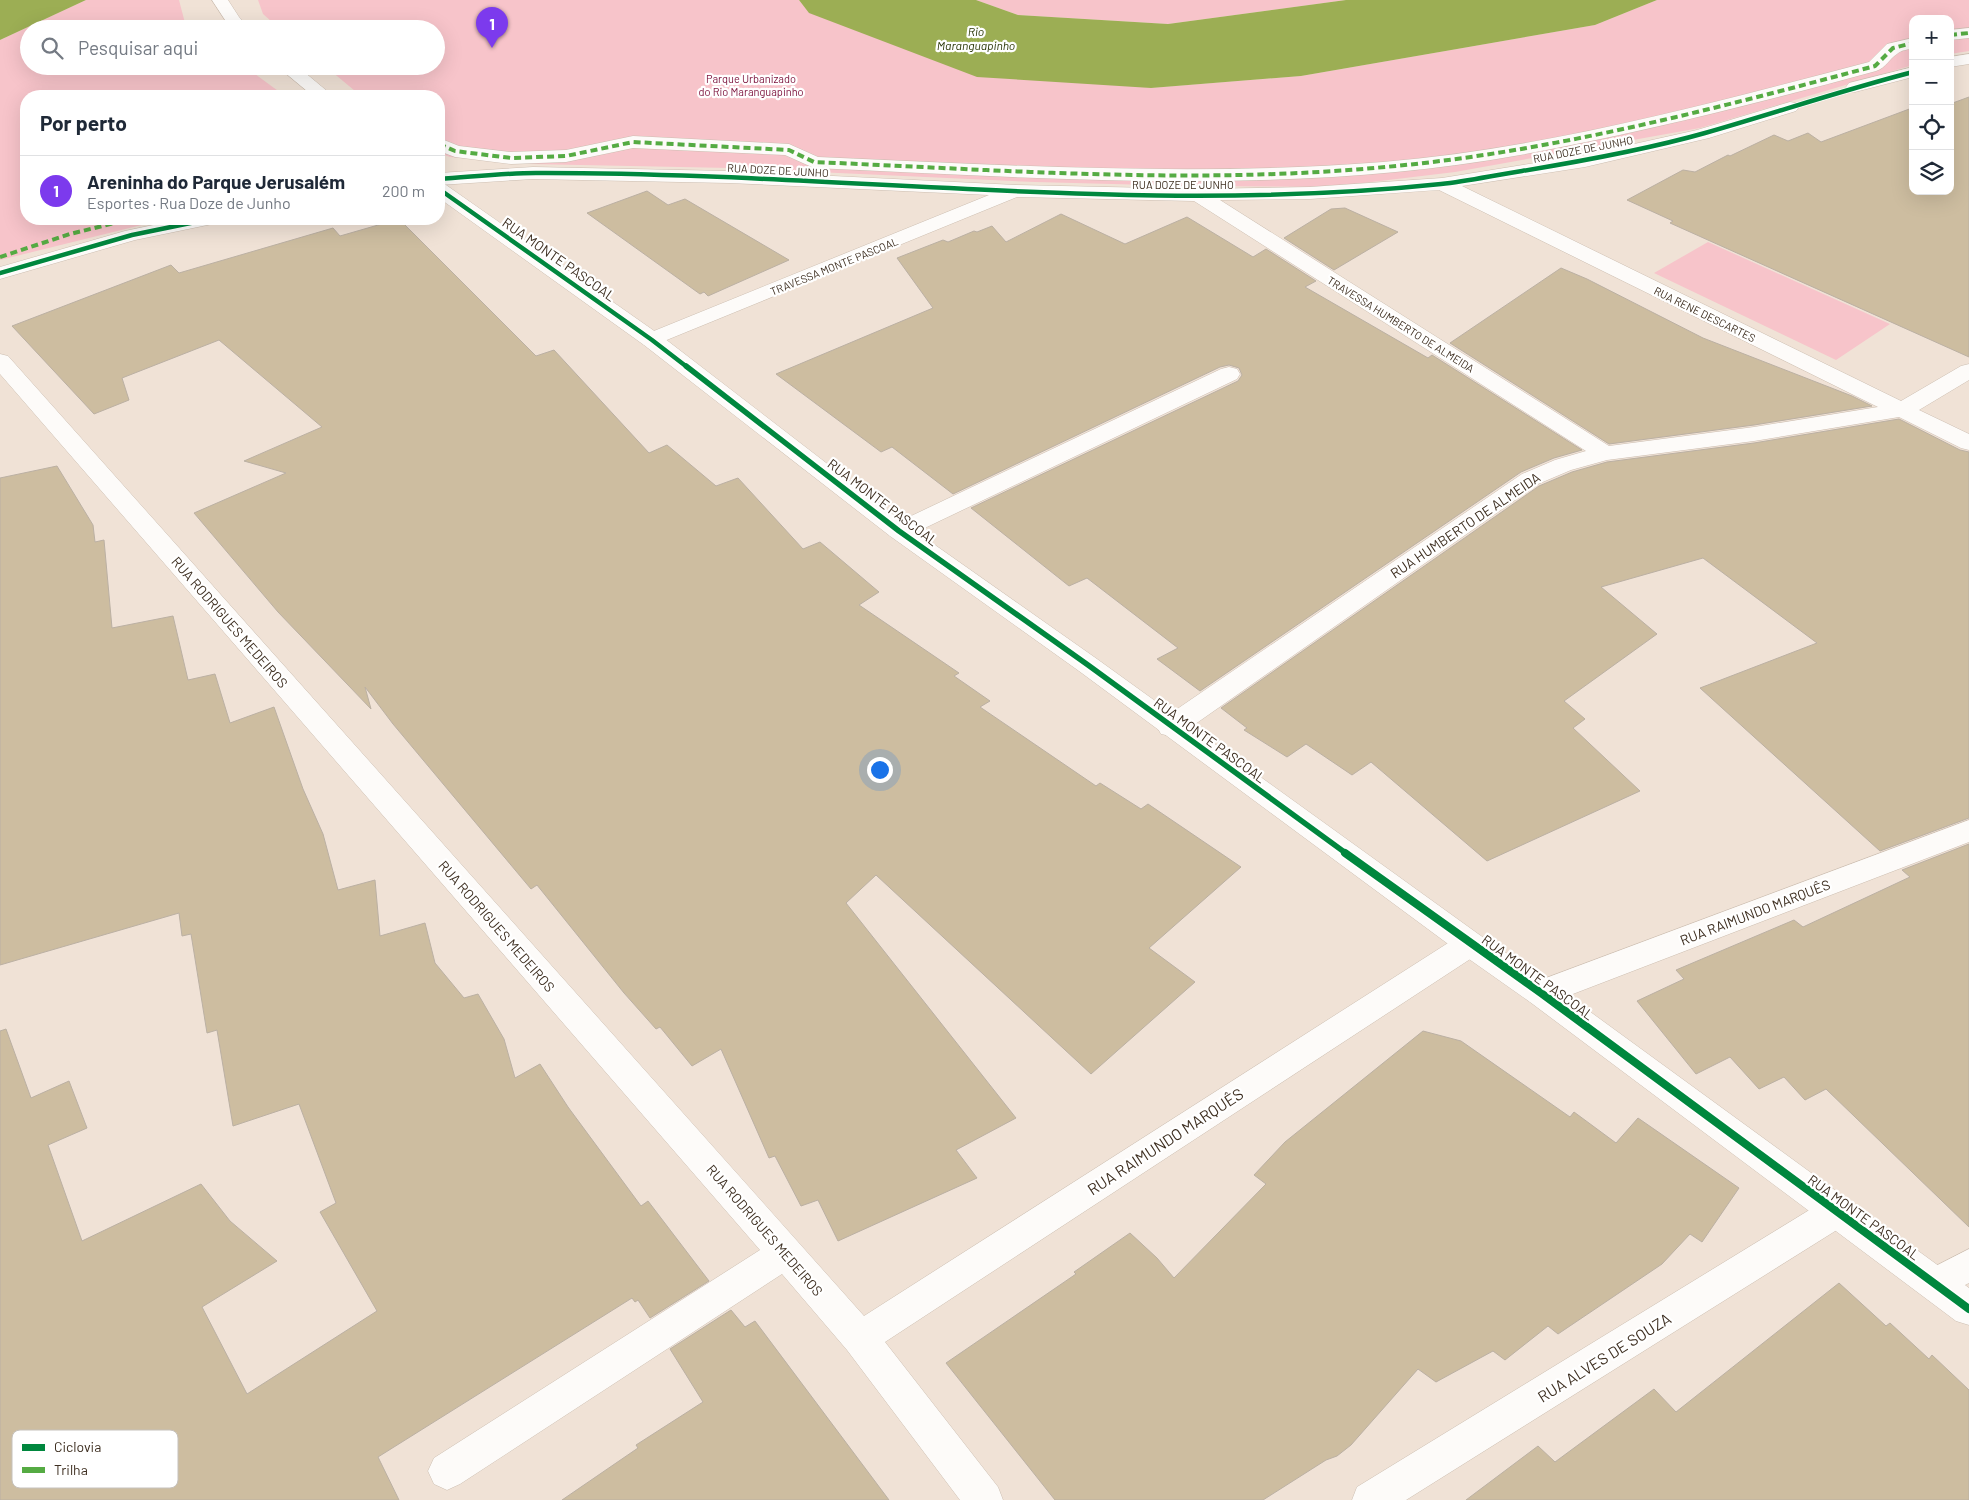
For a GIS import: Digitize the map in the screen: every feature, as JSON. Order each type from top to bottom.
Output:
[{"type":"street","points":[[220,0],[232,20]]},
{"type":"street","points":[[1954,35],[1969,33]]},
{"type":"street","points":[[445,147],[455,151],[511,158],[566,156],[633,142],[788,150],[814,162],[1121,175],[1237,175],[1359,168],[1465,158],[1585,137],[1685,116],[1875,66],[1893,48],[1909,44]]},
{"type":"street","points":[[1954,61],[1969,59]]},
{"type":"street","name":"RUA DOZE DE JUNHO","points":[[445,179],[552,173],[729,177],[1016,191],[1198,195],[1310,193],[1442,184],[1585,160],[1702,134],[1853,87],[1909,73]]},
{"type":"street","points":[[297,75],[316,90]]},
{"type":"street","name":"RUA RENE DESCARTES","points":[[1442,184],[1969,443]]},
{"type":"street","name":"TRAVESSA MONTE PASCOAL","points":[[652,340],[1016,191]]},
{"type":"street","name":"RUA MONTE PASCOAL","points":[[445,192],[652,340],[899,531],[1080,660],[1470,944],[1541,993],[1969,1309]]},
{"type":"street","name":"TRAVESSA HUMBERTO DE ALMEIDA","points":[[1198,195],[1605,453]]},
{"type":"street","points":[[0,257],[70,234],[107,225]]},
{"type":"street","points":[[0,273],[132,235],[181,225]]},
{"type":"street","name":"RUA RODRIGUES MEDEIROS","points":[[0,361],[860,1338],[984,1500]]},
{"type":"street","name":"RUA HUMBERTO DE ALMEIDA","points":[[1171,727],[1530,479],[1562,465],[1605,453],[1754,434],[1902,410],[1969,372]]},
{"type":"street","points":[[899,531],[1229,374]]},
{"type":"street","name":"RUA RAIMUNDO MARQUÊS","points":[[1541,993],[1969,831]]},
{"type":"street","name":"RUA RAIMUNDO MARQUÊS","points":[[860,1338],[1470,944]]},
{"type":"street","name":"RUA ALVES DE SOUZA","points":[[1371,1500],[1836,1212]]},
{"type":"street","points":[[448,1471],[785,1253]]},
{"type":"street","points":[[1935,1284],[1969,1265]]},
{"type":"green space","points":[[86,0],[179,0],[184,20],[43,20]]},
{"type":"green space","name":"Parque Urbanizado do Rio Maranguapinho","points":[[258,0],[799,0],[810,13],[1150,88],[1301,76],[1457,49],[1595,25],[1657,0],[1969,0],[1969,51],[1954,53],[1954,15],[1909,15],[1909,66],[1700,128],[1455,172],[1330,187],[1189,186],[1035,182],[730,168],[530,164],[450,157],[445,155],[445,90],[354,90],[336,75],[445,75],[445,20],[270,20],[263,14]]},
{"type":"green space","points":[[976,0],[1346,0],[1168,24],[1018,15]]},
{"type":"green space","points":[[20,31],[20,75],[256,75],[277,90],[20,90],[20,225],[142,225],[0,260],[0,40]]},
{"type":"green space","points":[[1708,242],[1890,324],[1836,360],[1654,273]]},
{"type":"water","points":[[0,0],[86,0],[43,20],[20,20],[20,31],[0,40]]},
{"type":"water","name":"Rio Maranguapinho","points":[[799,0],[976,0],[1018,15],[1168,24],[1346,0],[1657,0],[1595,25],[1301,76],[1151,88],[977,77],[809,13]]},
{"type":"building","points":[[1969,97],[1969,357],[1670,223],[1673,221],[1627,200],[1683,170],[1695,172],[1774,135],[1788,141],[1808,133],[1821,142],[1909,109],[1909,195],[1954,195],[1954,103]]},
{"type":"building","points":[[647,191],[668,205],[685,199],[789,260],[708,296],[704,292],[700,294],[587,213]]},
{"type":"building","points":[[1345,208],[1398,232],[1334,270],[1284,238],[1331,209]]},
{"type":"building","points":[[1061,214],[1125,244],[1187,217],[1253,257],[1266,249],[1316,281],[1305,287],[1428,358],[1432,355],[1582,450],[1554,458],[1521,472],[1200,691],[1157,659],[1178,648],[1087,578],[1069,586],[971,508],[1238,381],[1242,375],[1239,368],[1229,365],[1220,367],[953,494],[892,447],[881,452],[776,374],[933,308],[897,258],[943,240],[948,242],[992,226],[1006,242]]},
{"type":"building","points":[[378,225],[405,225],[536,356],[554,350],[649,453],[667,445],[716,486],[738,478],[803,549],[820,542],[879,592],[859,605],[959,673],[954,676],[990,701],[980,707],[1096,786],[1100,783],[1141,809],[1148,804],[1241,867],[1149,948],[1195,982],[1091,1074],[876,875],[846,903],[1016,1118],[956,1150],[977,1178],[838,1241],[818,1200],[801,1206],[775,1156],[769,1158],[721,1049],[692,1066],[660,1027],[656,1029],[624,993],[537,885],[531,889],[393,724],[365,687],[371,709],[278,612],[194,513],[286,473],[244,461],[322,427],[219,340],[122,378],[129,400],[94,414],[12,326],[171,265],[179,273],[333,228],[340,236]]},
{"type":"building","points":[[1561,268],[1587,279],[1703,338],[1852,396],[1872,406],[1754,425],[1609,444],[1450,343]]},
{"type":"building","points":[[1899,419],[1960,450],[1969,452],[1969,818],[1880,851],[1700,688],[1817,643],[1703,558],[1601,587],[1657,634],[1564,701],[1585,719],[1573,728],[1640,791],[1487,861],[1371,762],[1352,775],[1306,744],[1287,757],[1244,730],[1247,728],[1221,708],[1539,486],[1572,472],[1607,462],[1754,443]]},
{"type":"building","points":[[57,466],[93,525],[95,542],[104,540],[112,628],[173,616],[188,680],[215,674],[230,723],[274,707],[303,789],[323,834],[338,890],[375,880],[380,936],[425,923],[435,963],[464,998],[478,994],[504,1039],[515,1078],[540,1064],[568,1107],[641,1206],[648,1201],[709,1281],[650,1318],[638,1300],[635,1302],[632,1298],[378,1457],[399,1500],[0,1500],[0,1031],[6,1029],[31,1098],[69,1081],[87,1128],[48,1145],[82,1241],[201,1184],[230,1221],[277,1261],[202,1307],[247,1394],[377,1311],[320,1212],[336,1203],[299,1104],[233,1126],[217,1030],[207,1033],[191,934],[182,936],[179,913],[0,965],[0,478]]},
{"type":"building","points":[[1969,844],[1969,1227],[1826,1089],[1805,1100],[1784,1077],[1759,1089],[1730,1057],[1696,1074],[1637,1001],[1684,979],[1676,970],[1794,920],[1803,927],[1910,877],[1902,870]]},
{"type":"building","points":[[1423,1031],[1461,1041],[1570,1117],[1574,1112],[1616,1143],[1638,1118],[1739,1188],[1702,1242],[1690,1234],[1662,1264],[1558,1334],[1548,1326],[1505,1360],[1493,1351],[1436,1382],[1418,1369],[1351,1445],[1337,1456],[1326,1460],[1263,1500],[1055,1500],[946,1363],[1076,1274],[1074,1272],[1130,1233],[1157,1258],[1174,1278],[1266,1184],[1254,1175],[1285,1142]]},
{"type":"building","points":[[1839,1283],[1886,1326],[1890,1323],[1929,1359],[1932,1355],[1969,1390],[1969,1500],[1466,1500],[1538,1446],[1555,1462],[1654,1389],[1676,1412]]},
{"type":"building","points":[[731,1310],[745,1327],[755,1321],[889,1500],[562,1500],[638,1448],[636,1445],[703,1402],[670,1349]]},
{"type":"marked path","points":[[1954,35],[1969,33]]},
{"type":"marked path","points":[[445,147],[455,151],[511,158],[566,156],[633,142],[789,150],[814,162],[1140,175],[1303,173],[1465,158],[1620,130],[1875,66],[1893,48],[1909,44]]},
{"type":"marked path","points":[[0,257],[70,234],[107,225]]},
{"type":"cycle path","points":[[445,179],[533,173],[729,177],[1016,191],[1198,195],[1310,193],[1442,184],[1585,161],[1702,134],[1853,87],[1909,73]]},
{"type":"cycle path","points":[[445,193],[652,340],[899,531],[1088,665],[1470,944],[1541,993],[1969,1309]]},
{"type":"cycle path","points":[[0,273],[132,235],[181,225]]},
{"type":"place","name":"Areninha do Parque Jerusalém","points":[[492,48]]}]
